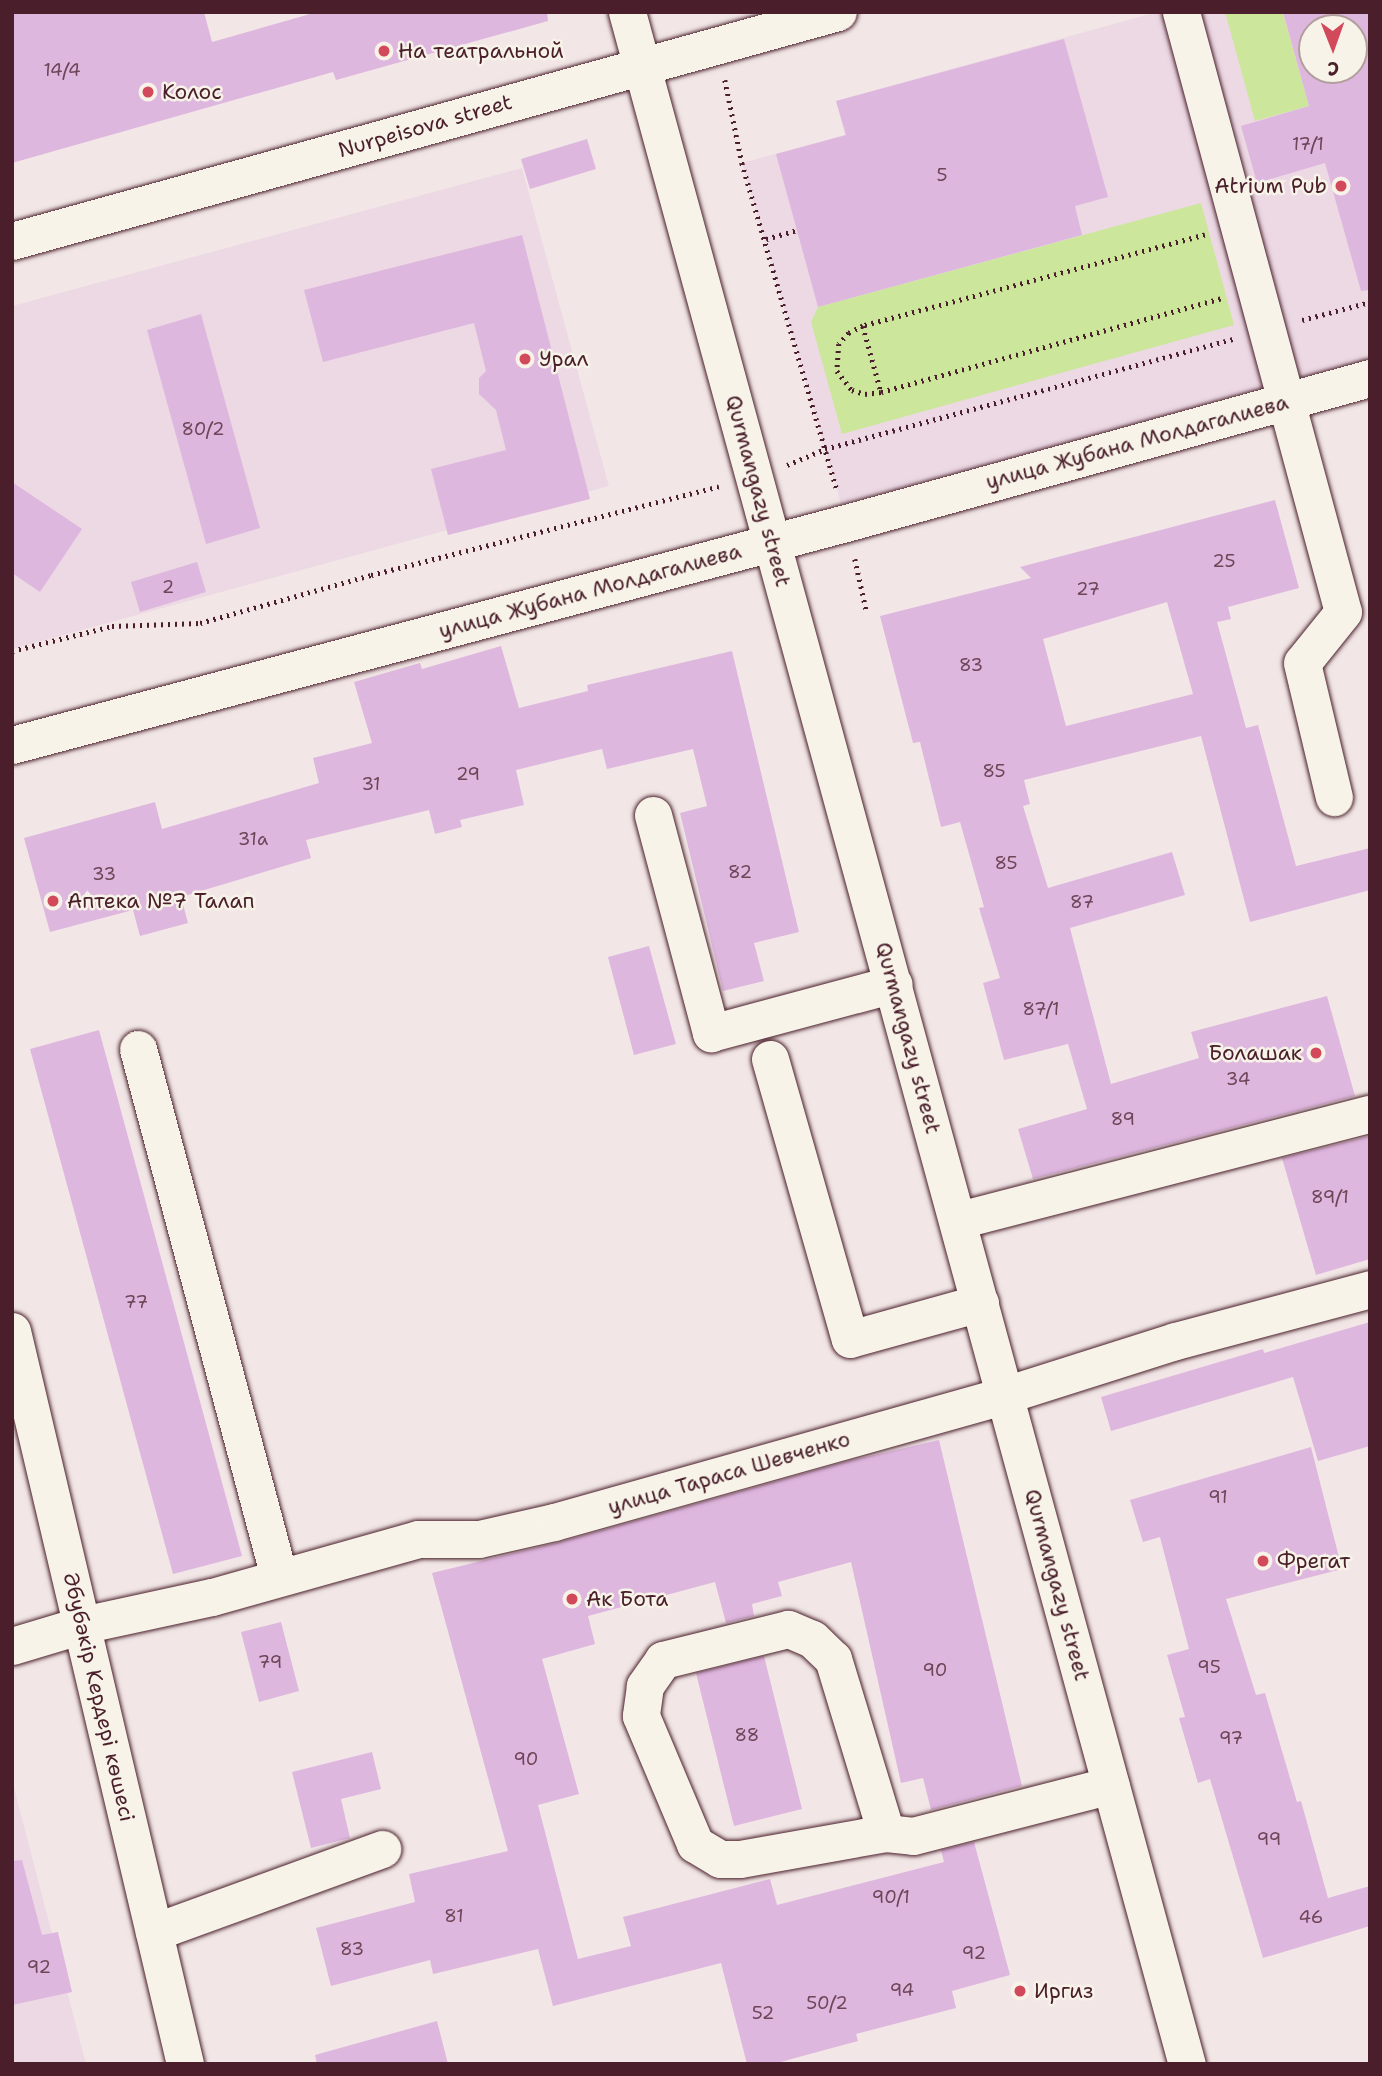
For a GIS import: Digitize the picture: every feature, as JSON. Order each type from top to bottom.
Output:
[{"type":"street","name":"Qurmangazy street","points":[[627,12],[959,1220],[1186,2064]]},
{"type":"street","name":"Nurpeisova street","points":[[12,241],[838,12]]},
{"type":"street","points":[[1181,12],[1343,612],[1302,663],[1334,797]]},
{"type":"street","name":"улица Жубана Молдагалиева","points":[[12,745],[772,543],[1370,378]]},
{"type":"street","points":[[653,815],[711,1033],[894,984]]},
{"type":"street","points":[[138,1049],[279,1577]]},
{"type":"street","points":[[770,1059],[850,1339],[980,1303]]},
{"type":"street","points":[[959,1220],[1370,1114]]},
{"type":"street","name":"улица Тараса Шевченко","points":[[12,1646],[82,1625],[212,1597],[418,1539],[479,1539],[554,1522],[1005,1395],[1175,1341],[1370,1289]]},
{"type":"street","name":"Әбубәкір Кердері көшесі","points":[[12,1331],[186,2064]]},
{"type":"street","points":[[886,1833],[833,1659],[812,1639],[788,1629],[663,1660],[645,1686],[641,1716],[695,1844],[720,1859],[740,1859],[886,1833],[913,1836],[1111,1785]]},
{"type":"street","points":[[154,1932],[382,1849]]},
{"type":"path","points":[[718,46],[742,163],[846,523],[867,613]]},
{"type":"path","points":[[1240,225],[863,326],[849,333],[839,344],[837,372],[852,390],[865,394],[881,392],[1257,288]]},
{"type":"path","points":[[766,239],[797,230]]},
{"type":"path","points":[[12,651],[112,626],[200,623],[397,568],[755,477],[825,449],[1370,302]]},
{"type":"path","points":[[863,326],[881,392]]},
{"type":"shaded area","points":[[1157,12],[1370,12],[1370,358],[841,504],[742,163],[845,135],[836,101]]},
{"type":"shaded area","points":[[522,168],[609,486],[12,649],[12,306]]},
{"type":"shaded area","points":[[12,1780],[86,2064],[12,2064]]},
{"type":"green space","points":[[1225,12],[1298,12],[1284,17],[1298,67],[1298,84],[1303,84],[1309,106],[1255,121]]},
{"type":"green space","points":[[1201,203],[1234,325],[842,434],[811,322],[818,307]]},
{"type":"building","points":[[12,12],[204,12],[212,42],[317,12],[547,12],[548,21],[336,80],[333,72],[12,163]]},
{"type":"building","points":[[1283,12],[1370,12],[1370,290],[1361,291],[1325,163],[1257,183],[1241,126],[1309,106],[1303,84],[1368,84],[1368,14],[1298,14],[1298,66]]},
{"type":"building","points":[[1064,39],[1108,197],[1075,206],[1082,235],[818,307],[776,154],[846,135],[836,101]]},
{"type":"building","points":[[587,139],[596,169],[530,189],[521,159]]},
{"type":"building","points":[[522,235],[590,499],[448,535],[431,469],[506,450],[496,410],[479,394],[479,378],[486,371],[474,323],[323,362],[304,290]]},
{"type":"building","points":[[201,314],[260,528],[206,544],[147,330]]},
{"type":"building","points":[[12,482],[82,529],[40,592],[12,573]]},
{"type":"building","points":[[1275,500],[1299,588],[1228,607],[1231,619],[1217,622],[1246,728],[1258,725],[1296,866],[1370,848],[1370,890],[1250,922],[1201,736],[1024,780],[1030,804],[1023,806],[1048,888],[1172,852],[1185,895],[1070,928],[1111,1084],[1199,1058],[1191,1032],[1327,996],[1355,1096],[1033,1179],[1018,1129],[1087,1109],[1068,1044],[1004,1060],[983,983],[1000,978],[979,908],[984,907],[960,822],[941,827],[920,742],[913,743],[880,616],[1031,578],[1020,567]],"holes":[[[1167,602],[1193,694],[1066,726],[1043,639]]]},
{"type":"building","points":[[197,562],[206,592],[140,612],[131,582]]},
{"type":"building","points":[[501,646],[519,708],[588,691],[587,685],[732,651],[799,932],[754,943],[764,981],[723,991],[680,813],[707,806],[693,749],[607,769],[602,749],[516,770],[524,805],[460,820],[462,827],[435,834],[429,810],[306,840],[311,858],[181,897],[188,923],[140,936],[133,910],[50,932],[24,838],[155,802],[162,829],[319,783],[313,758],[372,743],[354,682],[420,663],[422,669]]},
{"type":"building","points":[[649,946],[676,1044],[634,1055],[608,957]]},
{"type":"building","points":[[99,1030],[242,1556],[173,1574],[30,1049]]},
{"type":"building","points":[[1370,1136],[1370,1259],[1316,1275],[1282,1158]]},
{"type":"building","points":[[1370,1322],[1370,1446],[1318,1461],[1293,1377],[1111,1431],[1101,1397],[1263,1349],[1264,1353]]},
{"type":"building","points":[[939,1440],[1022,1786],[931,1810],[923,1778],[901,1783],[851,1562],[778,1582],[782,1596],[752,1604],[754,1616],[726,1623],[715,1582],[588,1616],[595,1644],[542,1659],[579,1794],[538,1805],[578,1959],[631,1946],[623,1917],[770,1879],[777,1905],[944,1862],[941,1850],[974,1842],[1010,1975],[952,1991],[956,2008],[856,2034],[858,2041],[773,2064],[747,2064],[721,1963],[553,2006],[538,1949],[433,1974],[430,1960],[331,1986],[316,1928],[415,1902],[409,1874],[508,1851],[432,1573],[560,1542],[848,1461]]},
{"type":"building","points":[[1311,1447],[1342,1569],[1226,1599],[1256,1695],[1265,1693],[1297,1802],[1301,1801],[1328,1898],[1370,1886],[1370,1926],[1263,1958],[1210,1779],[1198,1783],[1179,1718],[1185,1717],[1167,1655],[1189,1649],[1160,1537],[1143,1542],[1130,1500]]},
{"type":"building","points":[[281,1622],[299,1691],[259,1702],[241,1632]]},
{"type":"building","points":[[764,1656],[802,1809],[734,1826],[696,1673]]},
{"type":"building","points":[[372,1752],[381,1789],[341,1799],[350,1838],[311,1848],[292,1772]]},
{"type":"building","points":[[22,1860],[42,1935],[58,1932],[72,1992],[12,2005],[12,1861]]},
{"type":"building","points":[[437,2021],[448,2064],[317,2064],[315,2055]]},
{"type":"place","name":"На театральной","points":[[384,51]]},
{"type":"place","name":"Колос","points":[[148,92]]},
{"type":"place","name":"Atrium Pub","points":[[1341,186]]},
{"type":"place","name":"Урал","points":[[525,359]]},
{"type":"place","name":"Аптека №7 Талап","points":[[53,901]]},
{"type":"place","name":"Болашак","points":[[1316,1053]]},
{"type":"place","name":"Фрегат","points":[[1263,1561]]},
{"type":"place","name":"Ак Бота","points":[[572,1599]]},
{"type":"place","name":"Иргиз","points":[[1020,1991]]}]
